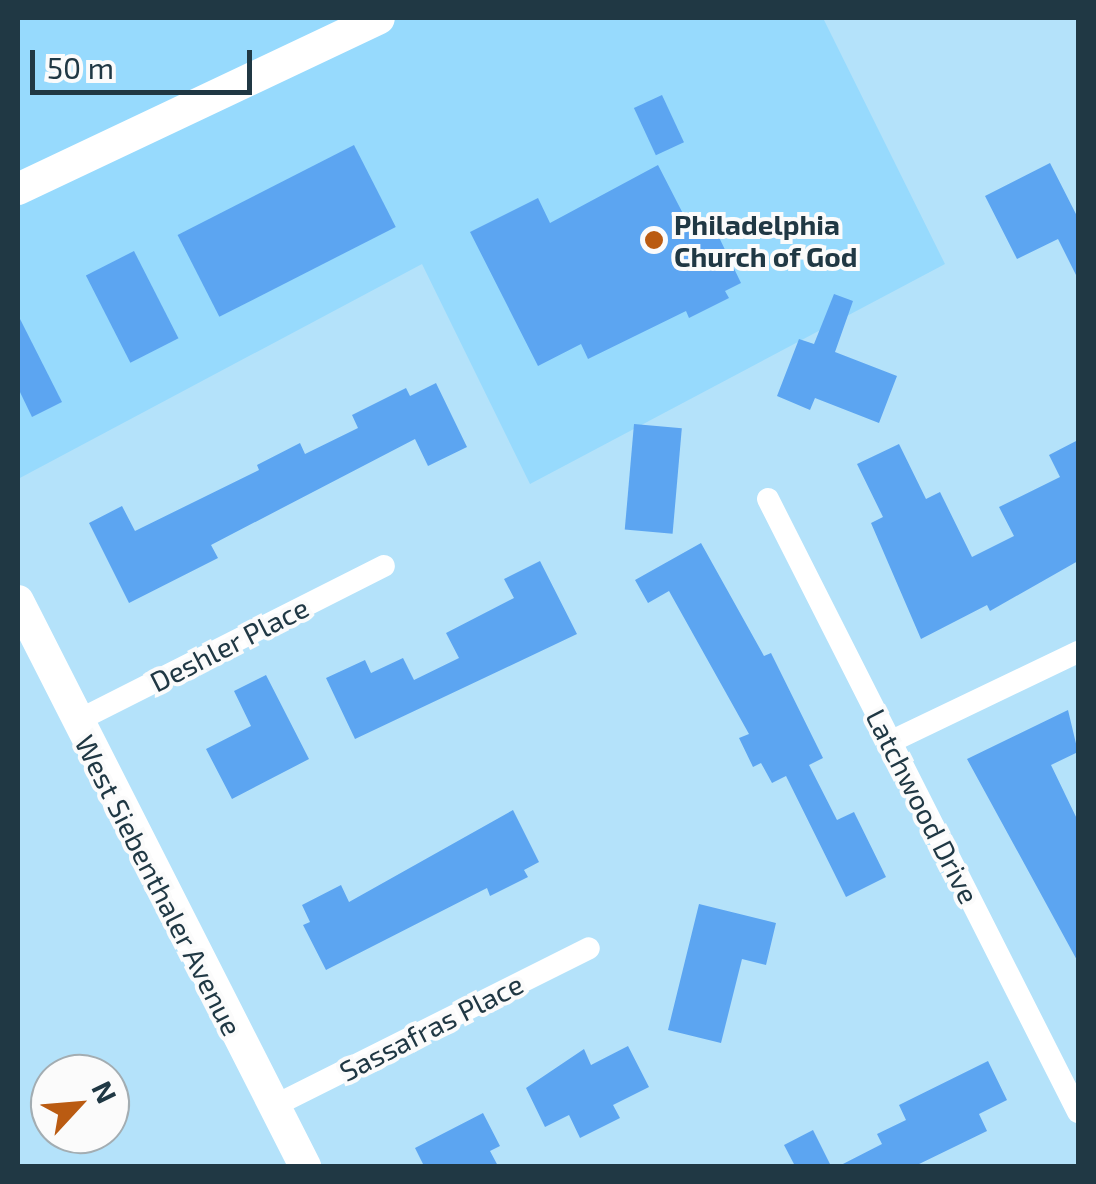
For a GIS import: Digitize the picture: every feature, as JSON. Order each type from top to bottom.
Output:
[{"type":"main road","points":[[18,188],[379,18]]},
{"type":"main road","name":"West Siebenthaler Avenue","points":[[18,602],[75,722],[305,1166]]},
{"type":"street","name":"Latchwood Drive","points":[[768,499],[1078,1112]]},
{"type":"street","name":"Deshler Place","points":[[75,722],[384,566]]},
{"type":"street","points":[[890,742],[1078,652]]},
{"type":"street","name":"Sassafras Place","points":[[274,1106],[588,948]]},
{"type":"shaded area","points":[[18,18],[823,18],[945,264],[530,484],[422,264],[18,479]]},
{"type":"building","points":[[662,95],[684,142],[656,155],[634,108]]},
{"type":"building","points":[[354,145],[396,227],[219,317],[178,235]]},
{"type":"building","points":[[1050,163],[1078,218],[1078,279],[1058,239],[1017,259],[985,196]]},
{"type":"building","points":[[658,165],[696,239],[716,231],[741,283],[725,291],[729,298],[689,318],[686,311],[588,359],[581,344],[538,366],[470,232],[538,198],[550,223]]},
{"type":"building","points":[[134,251],[178,338],[130,363],[86,276]]},
{"type":"building","points":[[834,294],[853,301],[835,352],[897,376],[879,423],[815,398],[810,410],[777,396],[799,339],[814,344]]},
{"type":"building","points":[[18,315],[62,402],[32,417],[18,388]]},
{"type":"building","points":[[436,383],[467,447],[428,466],[415,439],[211,545],[218,558],[129,603],[89,523],[122,506],[135,531],[259,470],[257,465],[300,443],[305,454],[358,428],[352,415],[406,388],[410,396]]},
{"type":"building","points":[[634,424],[682,428],[673,534],[625,530]]},
{"type":"building","points":[[1078,440],[1078,561],[990,611],[987,605],[921,639],[871,523],[883,517],[857,464],[899,444],[926,499],[940,492],[972,557],[1014,536],[999,507],[1060,477],[1049,455]]},
{"type":"building","points":[[701,543],[764,656],[771,653],[823,758],[809,765],[837,820],[854,812],[886,877],[846,897],[786,776],[772,783],[761,763],[753,767],[739,738],[749,734],[669,591],[648,603],[635,580]]},
{"type":"building","points":[[540,561],[577,634],[355,739],[326,678],[365,660],[371,673],[403,658],[414,680],[459,658],[446,633],[514,598],[504,579]]},
{"type":"building","points":[[266,675],[309,759],[232,799],[206,749],[251,726],[234,691]]},
{"type":"building","points":[[1068,710],[1078,752],[1051,765],[1078,821],[1078,962],[967,759]]},
{"type":"building","points":[[513,810],[539,862],[524,870],[528,877],[490,896],[487,888],[326,970],[303,925],[310,922],[302,905],[341,885],[349,902]]},
{"type":"building","points":[[699,904],[776,923],[766,965],[742,959],[721,1043],[668,1030]]},
{"type":"building","points":[[628,1046],[649,1087],[613,1105],[620,1118],[580,1138],[569,1115],[545,1127],[526,1088],[584,1049],[591,1065]]},
{"type":"building","points":[[988,1061],[1007,1100],[979,1114],[987,1131],[915,1166],[839,1166],[882,1144],[877,1134],[906,1120],[899,1105]]},
{"type":"building","points":[[483,1113],[500,1146],[490,1151],[498,1166],[424,1166],[415,1148]]},
{"type":"building","points":[[813,1130],[831,1166],[795,1166],[784,1145]]},
{"type":"place","name":"Philadelphia Church of God","points":[[654,240]]}]
